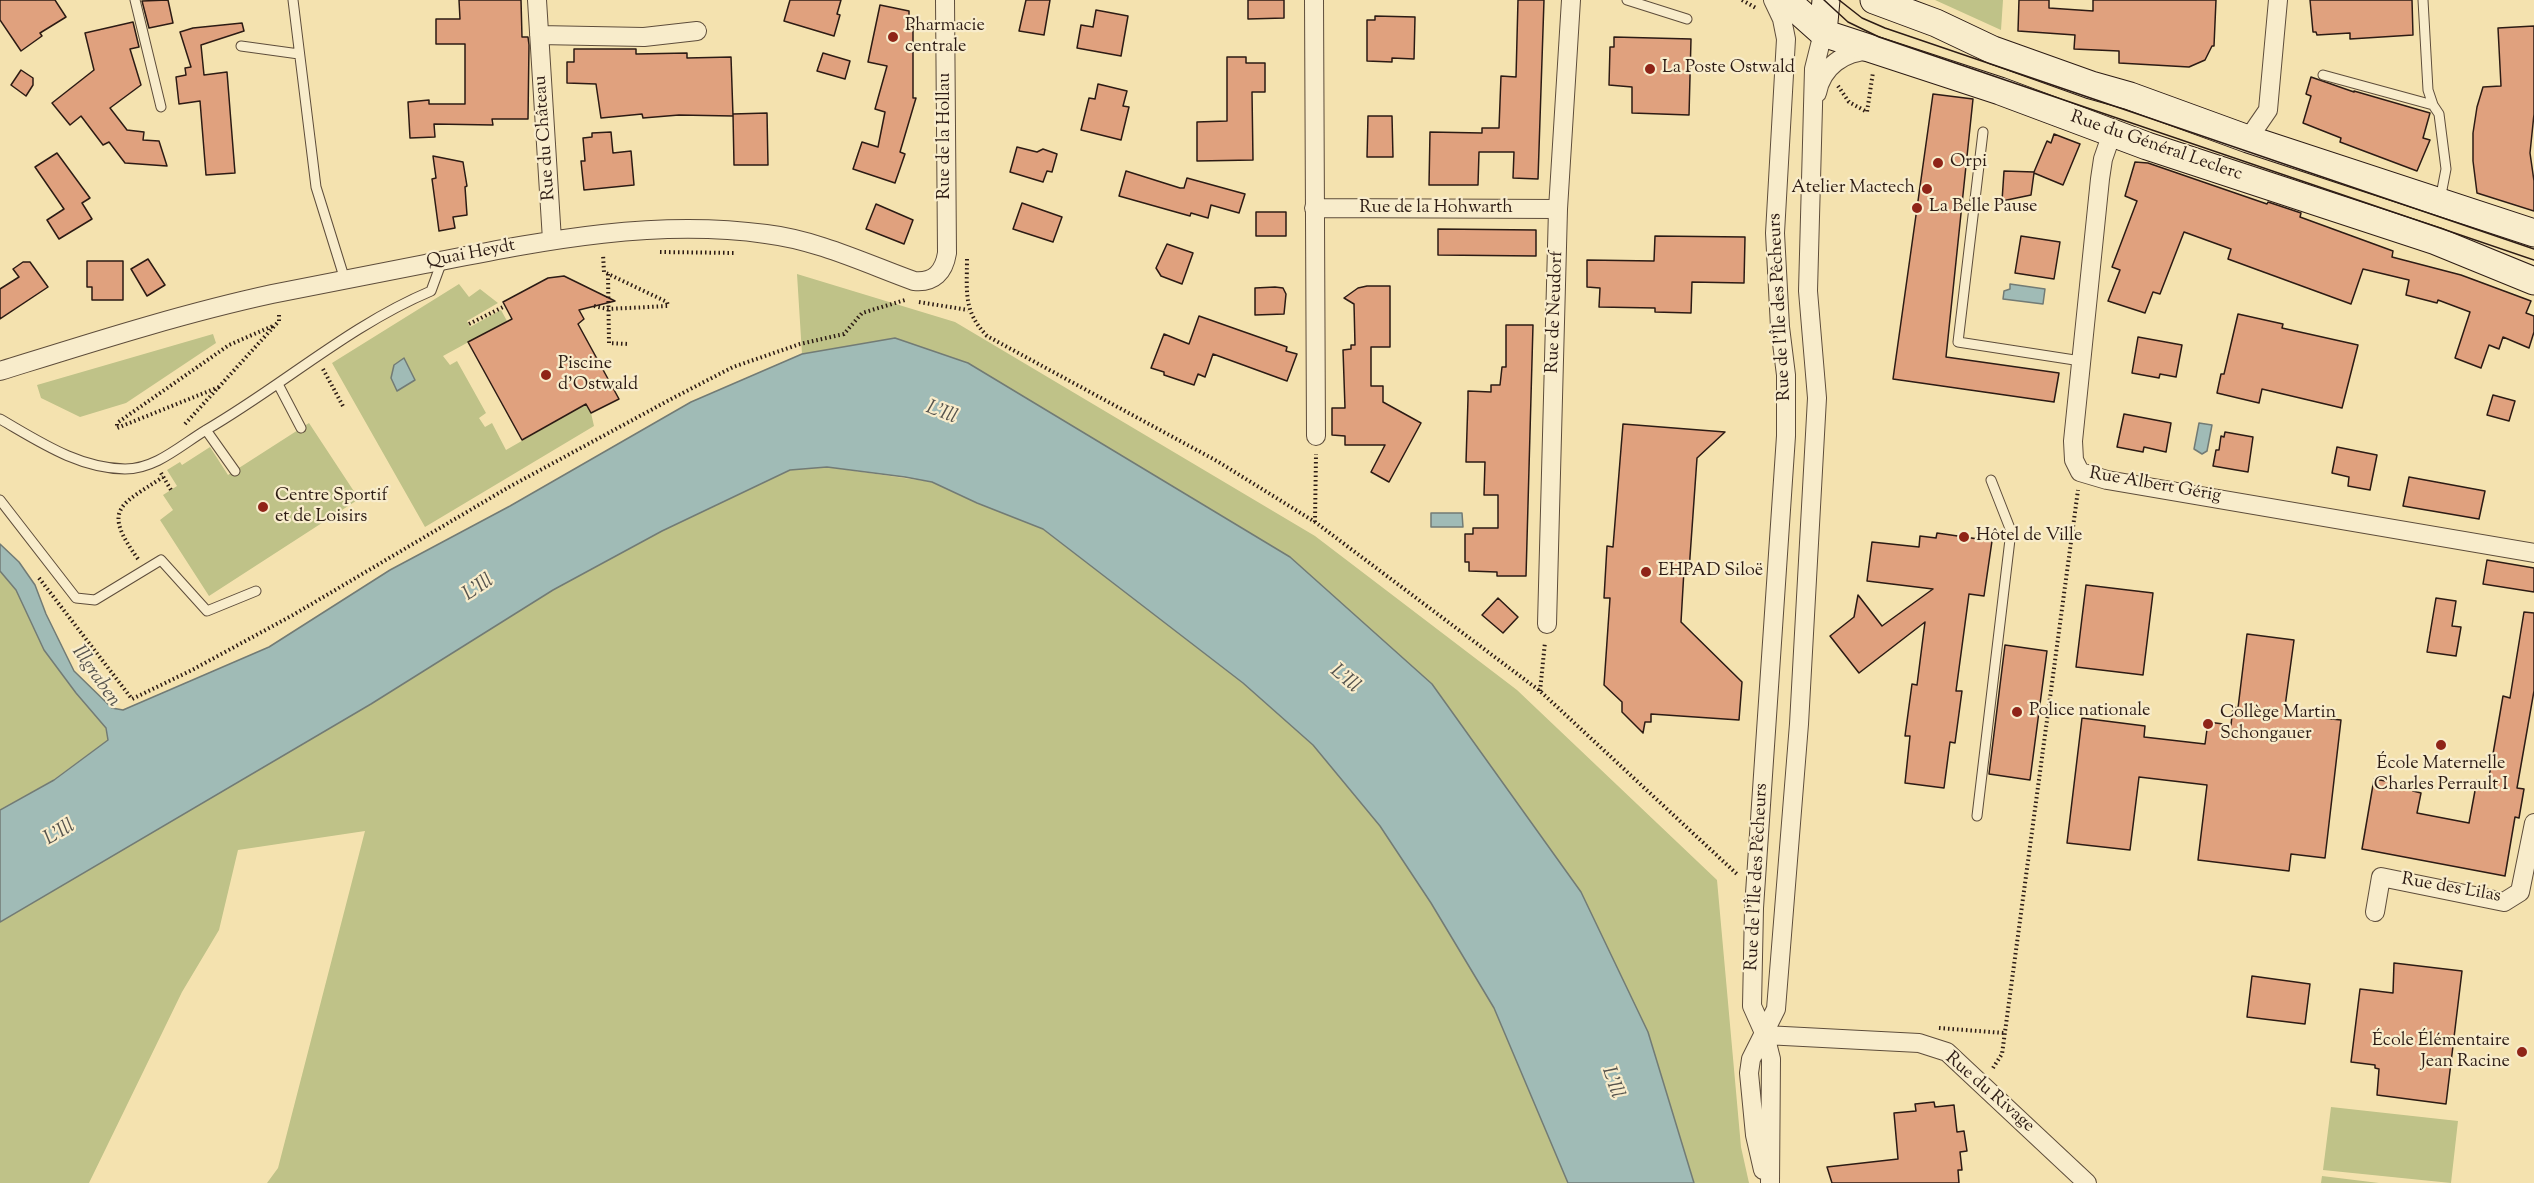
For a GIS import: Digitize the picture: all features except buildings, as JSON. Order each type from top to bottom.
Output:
[{"type":"main road","points":[[1808,14],[1826,0]]},
{"type":"main road","name":"Rue du Général Leclerc","points":[[1874,0],[1936,23],[1994,50],[2091,85],[2130,96],[2248,139],[2534,233]]},
{"type":"main road","name":"Rue du Général Leclerc","points":[[1808,14],[1876,51],[2000,91],[2112,133],[2436,241],[2534,281]]},
{"type":"street","name":"Rue du Château","points":[[537,0],[552,240]]},
{"type":"street","name":"Rue de la Hollau","points":[[942,270],[947,253],[945,0]]},
{"type":"street","points":[[1314,0],[1316,436]]},
{"type":"street","name":"Rue de Neudorf","points":[[1547,624],[1558,209],[1571,0]]},
{"type":"street","name":"Rue de l'Île des Pêcheurs","points":[[1765,1035],[1752,1006],[1754,908],[1786,436],[1786,375],[1777,284],[1775,233],[1786,39],[1782,19],[1773,0]]},
{"type":"street","points":[[2248,139],[2268,110],[2278,0]]},
{"type":"street","points":[[1786,39],[1808,14]]},
{"type":"street","name":"Rue de l'Île des Pêcheurs","points":[[1769,1183],[1755,1135],[1749,1073],[1751,1059],[1776,1009],[1799,724],[1816,438],[1817,382],[1808,291],[1814,69],[1808,14]]},
{"type":"street","points":[[539,36],[644,37],[697,31]]},
{"type":"street","name":"Rue de l'Île des Pêcheurs","points":[[1814,107],[1821,80],[1828,68],[1848,55],[1876,51]]},
{"type":"street","name":"Rue Albert Gérig","points":[[2112,133],[2103,159],[2100,179],[2072,450],[2080,472],[2094,478],[2534,553]]},
{"type":"street","name":"Rue de la Hohwarth","points":[[1314,208],[1558,209]]},
{"type":"street","name":"Quai Heydt","points":[[0,371],[129,332],[274,294],[552,240],[635,230],[752,232],[802,241],[914,281],[932,279],[942,270]]},
{"type":"street","points":[[1786,436],[1816,438]]},
{"type":"street","points":[[1768,717],[1799,724]]},
{"type":"street","name":"Rue des Lilas","points":[[2375,912],[2381,877],[2504,902],[2520,892],[2534,823]]},
{"type":"street","name":"Rue du Rivage","points":[[1765,1035],[1919,1043],[1947,1052],[2088,1183]]},
{"type":"lane","points":[[135,0],[161,107]]},
{"type":"lane","points":[[293,0],[316,187],[345,280]]},
{"type":"lane","points":[[1627,0],[1687,19]]},
{"type":"lane","points":[[2423,0],[2428,90],[2439,114],[2446,168],[2440,202]]},
{"type":"lane","points":[[241,46],[299,54]]},
{"type":"lane","points":[[2323,75],[2433,105]]},
{"type":"lane","points":[[1983,132],[1958,342],[2081,361]]},
{"type":"lane","points":[[0,419],[76,460],[93,466],[127,469],[156,462],[358,331],[408,301],[431,291],[442,261]]},
{"type":"lane","points":[[278,384],[301,428]]},
{"type":"lane","points":[[207,430],[235,471]]},
{"type":"lane","points":[[1977,816],[2011,531],[1991,480]]},
{"type":"lane","points":[[0,500],[76,598],[95,600],[161,560],[207,611],[256,591]]},
{"type":"path","points":[[649,252],[744,253]]},
{"type":"path","points":[[594,306],[608,309],[668,306],[667,302],[604,273],[603,254]]},
{"type":"path","points":[[593,255],[615,254]]},
{"type":"path","points":[[608,274],[609,343],[628,344]]},
{"type":"path","points":[[274,294],[279,321],[276,325],[221,385],[117,428],[117,423],[229,345],[276,325]]},
{"type":"path","points":[[898,295],[929,305],[969,310],[974,323],[987,336],[1217,461],[1315,522],[1540,691],[1744,881]]},
{"type":"path","points":[[34,572],[132,699],[192,670],[293,615],[405,551],[509,487],[733,367],[800,344],[844,334],[862,313],[909,298]]},
{"type":"path","points":[[469,324],[505,306]]},
{"type":"path","points":[[269,314],[289,311]]},
{"type":"path","points":[[332,385],[344,408]]},
{"type":"path","points":[[1315,522],[1316,436]]},
{"type":"path","points":[[1980,1082],[2002,1054],[2080,472]]},
{"type":"path","points":[[133,552],[119,530],[118,515],[126,502],[163,477]]},
{"type":"path","points":[[1540,691],[1547,624]]},
{"type":"green space","points":[[1935,0],[2003,0],[2001,30]]},
{"type":"green space","points":[[797,274],[955,322],[1315,536],[1517,690],[1717,880],[1741,1147],[1749,1183],[1694,1183],[1648,1032],[1581,892],[1432,684],[1290,557],[968,363],[895,338],[802,354]]},
{"type":"green space","points":[[459,284],[469,297],[480,289],[498,303],[467,321],[470,327],[501,310],[507,321],[443,356],[450,365],[457,361],[486,413],[479,418],[485,427],[492,423],[506,450],[586,404],[594,426],[425,527],[332,363]]},
{"type":"green space","points":[[213,334],[216,343],[126,403],[80,417],[41,398],[37,385]]},
{"type":"green space","points":[[309,423],[359,499],[209,596],[160,520],[173,510],[163,495],[177,486],[167,470],[180,462],[182,465],[210,447],[228,475]]},
{"type":"green space","points":[[827,467],[932,482],[1043,529],[1243,683],[1313,745],[1380,826],[1431,903],[1494,1008],[1568,1183],[267,1183],[278,1168],[365,831],[238,850],[219,930],[182,992],[89,1183],[0,1183],[0,922],[371,704],[553,590],[662,531],[790,470]]},
{"type":"green space","points":[[0,571],[16,590],[44,650],[106,728],[108,740],[53,780],[0,810]]},
{"type":"green space","points":[[2331,1107],[2458,1121],[2451,1183],[2323,1170]]},
{"type":"green space","points":[[2322,1176],[2379,1183],[2321,1183]]},
{"type":"water","points":[[2010,284],[2045,289],[2043,304],[2003,299],[2004,291],[2010,289]]},
{"type":"water","name":"L'Ill","points":[[895,338],[968,363],[1290,557],[1432,684],[1581,892],[1648,1032],[1694,1183],[1568,1183],[1494,1008],[1431,903],[1380,826],[1313,745],[1243,683],[1043,529],[932,482],[905,477],[827,467],[790,470],[662,531],[553,590],[371,704],[0,922],[0,810],[54,780],[108,740],[106,728],[44,650],[16,590],[0,571],[0,544],[19,562],[35,585],[46,614],[74,671],[112,708],[123,710],[269,647],[390,570],[510,506],[691,402],[802,354]]},
{"type":"water","points":[[404,358],[415,380],[397,391],[391,378],[394,365]]},
{"type":"water","points":[[2199,423],[2212,425],[2207,451],[2202,454],[2194,449]]},
{"type":"water","points":[[1431,513],[1462,513],[1463,527],[1431,527]]},
{"type":"tram line","points":[[1824,0],[1848,22],[1879,37],[2534,260]]},
{"type":"tram line","points":[[1839,0],[1862,18],[1885,28],[2534,249]]},
{"type":"place","name":"Pharmacie centrale","points":[[893,37]]},
{"type":"place","name":"La Poste Ostwald","points":[[1650,69]]},
{"type":"place","name":"Orpi","points":[[1938,163]]},
{"type":"place","name":"Atelier Mactech","points":[[1927,189]]},
{"type":"place","name":"La Belle Pause","points":[[1917,208]]},
{"type":"place","name":"Piscine d'Ostwald","points":[[546,375]]},
{"type":"place","name":"Centre Sportif et de Loisirs","points":[[263,507]]},
{"type":"place","name":"Hôtel de Ville","points":[[1964,537]]},
{"type":"place","name":"EHPAD Siloë","points":[[1646,572]]},
{"type":"place","name":"Police nationale","points":[[2017,712]]},
{"type":"place","name":"Collège Martin Schongauer","points":[[2208,724]]},
{"type":"place","name":"École Maternelle Charles Perrault I","points":[[2441,745]]},
{"type":"place","name":"École Élémentaire Jean Racine","points":[[2522,1052]]},
{"type":"water label","name":"Illgraben","points":[[95,677]]}]
